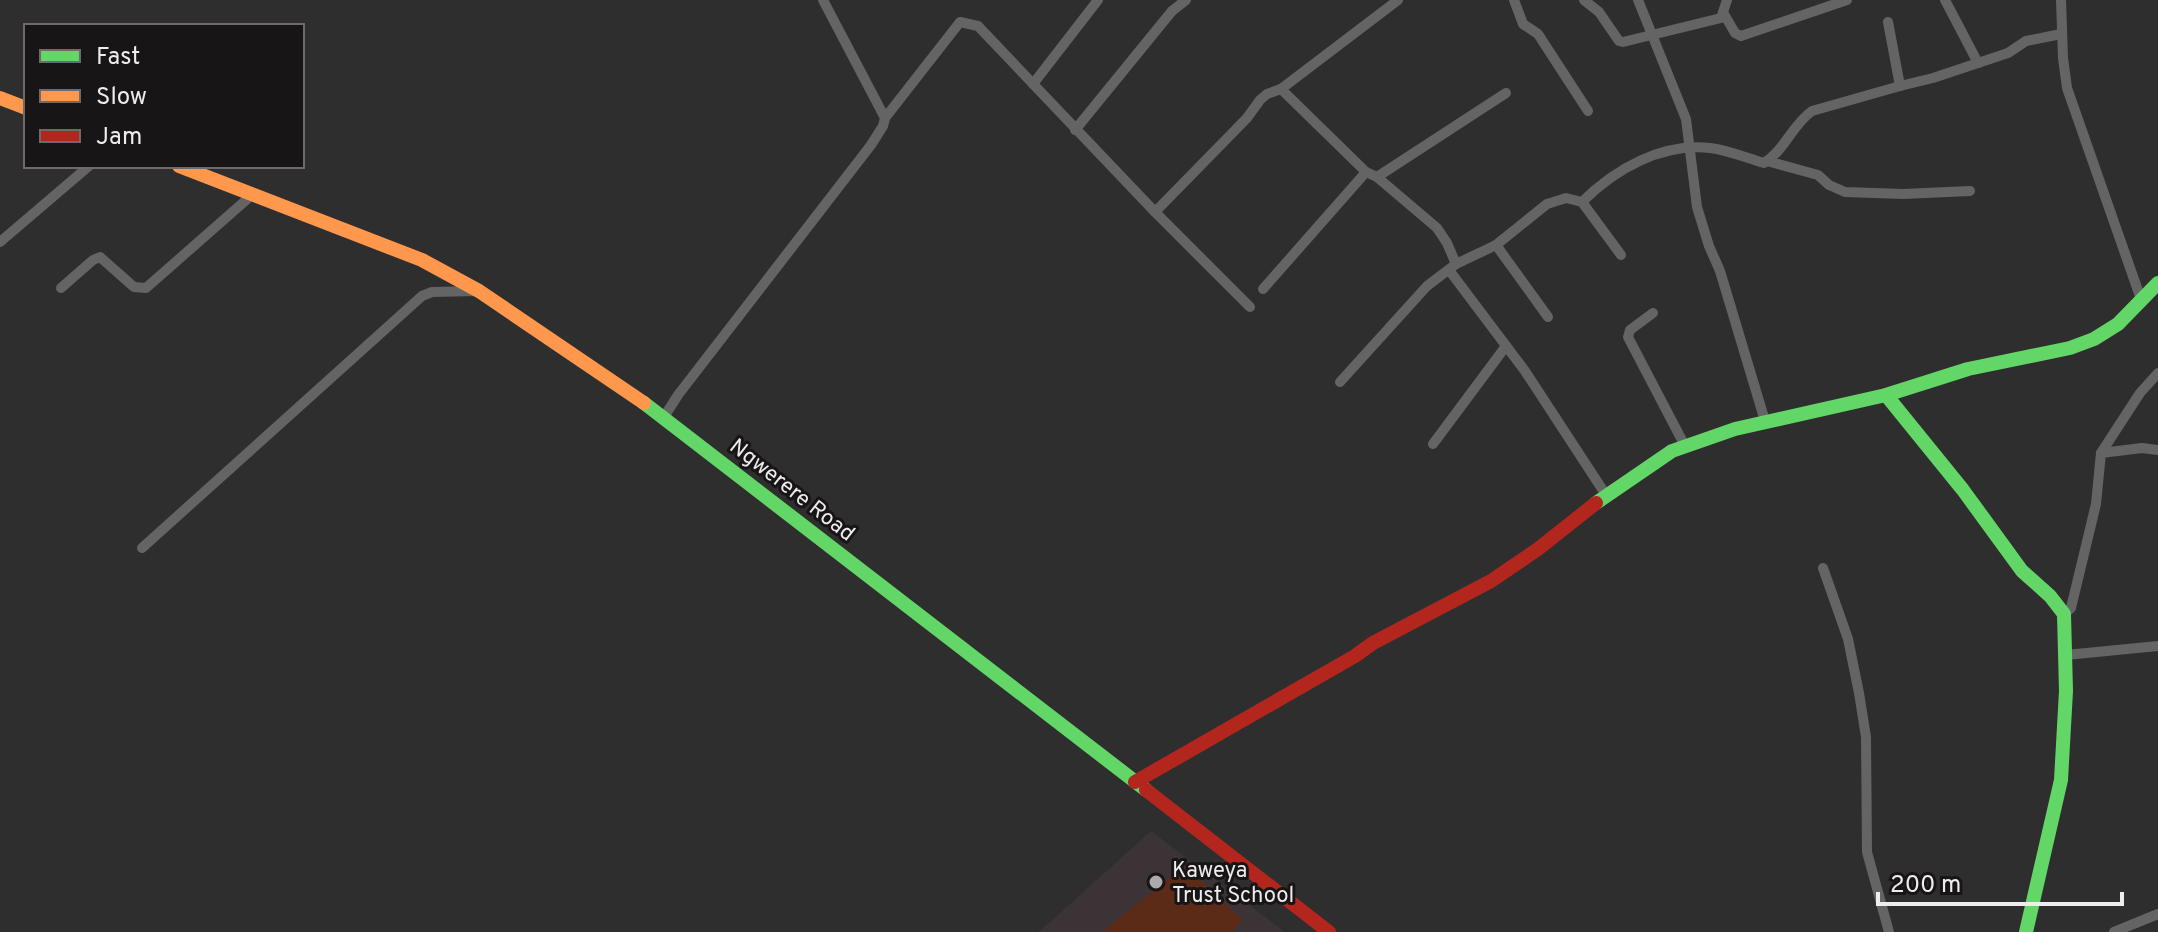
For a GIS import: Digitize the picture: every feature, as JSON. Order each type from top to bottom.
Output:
[{"type":"street","points":[[823,0],[885,118]]},
{"type":"street","points":[[1033,84],[1098,0]]},
{"type":"street","points":[[1075,130],[1172,11],[1186,0]]},
{"type":"street","points":[[1155,212],[1247,118],[1260,100],[1281,89],[1398,0]]},
{"type":"street","points":[[1514,0],[1523,24],[1538,34],[1588,111]]},
{"type":"street","points":[[1584,0],[1599,12],[1619,41],[1721,18],[1727,0]]},
{"type":"street","points":[[1638,0],[1684,112],[1697,207],[1720,271],[1765,421]]},
{"type":"street","points":[[1724,14],[1735,33],[1741,36],[1847,0]]},
{"type":"street","points":[[1945,0],[1978,63]]},
{"type":"street","points":[[2061,0],[2067,88],[2142,302]]},
{"type":"street","points":[[664,417],[700,365],[871,145],[885,118],[960,22],[978,26],[1075,130],[1250,307]]},
{"type":"street","points":[[1888,22],[1900,86]]},
{"type":"street","points":[[1582,202],[1631,164],[1662,153],[1707,148],[1764,163],[1781,149],[1803,118],[1812,111],[1933,78],[2015,49],[2026,41],[2061,34]]},
{"type":"street","points":[[1281,89],[1366,172],[1377,177],[1437,228],[1447,243],[1452,267],[1565,430],[1606,495]]},
{"type":"street","points":[[1377,177],[1506,93]]},
{"type":"street","points":[[0,98],[24,107]]},
{"type":"street","points":[[1767,161],[1818,175],[1829,185],[1845,192],[1903,194],[1970,191]]},
{"type":"street","points":[[0,242],[87,168]]},
{"type":"street","name":"Ngwerere Road","points":[[184,168],[422,260],[479,291],[664,417],[1329,932]]},
{"type":"street","points":[[1263,289],[1366,172]]},
{"type":"street","points":[[61,288],[100,257],[134,287],[146,288],[253,194]]},
{"type":"street","points":[[1340,382],[1427,286],[1452,267],[1496,245],[1547,204],[1566,198],[1582,202],[1621,255]]},
{"type":"street","points":[[1496,245],[1548,317]]},
{"type":"street","points":[[1135,782],[1373,643],[1491,581],[1538,549],[1606,495],[1672,451],[1765,421],[1886,395],[1968,369],[2070,348],[2094,339],[2118,324],[2158,283]]},
{"type":"street","points":[[142,548],[422,296],[432,292],[479,291]]},
{"type":"street","points":[[1653,313],[1630,330],[1628,337],[1685,446]]},
{"type":"street","points":[[1433,444],[1506,346]]},
{"type":"street","points":[[2064,614],[2071,608],[2094,517],[2101,453],[2140,393],[2158,373]]},
{"type":"street","points":[[1886,395],[1963,490],[2022,571],[2050,596],[2064,614],[2065,734],[2061,780],[2026,932]]},
{"type":"street","points":[[2101,453],[2142,448],[2158,450]]},
{"type":"street","points":[[1823,568],[1848,639],[1859,693],[1866,737],[1867,852],[1889,932]]},
{"type":"street","points":[[2066,655],[2158,646]]},
{"type":"street","points":[[2114,932],[2141,928],[2158,914]]},
{"type":"shaded area","name":"Kaweya Trust School","points":[[1151,831],[1285,932],[1039,932]]},
{"type":"shaded area","points":[[1185,865],[1242,920],[1232,932],[1102,932]]},
{"type":"traffic: fast","points":[[1596,503],[1672,451],[1735,429],[1886,395],[1968,369],[2070,348],[2094,339],[2118,324],[2158,283]]},
{"type":"traffic: fast","points":[[1886,395],[1963,490],[2022,571],[2050,596],[2064,614],[2066,691],[2061,780],[2026,932]]},
{"type":"traffic: fast","points":[[644,403],[1146,790]]},
{"type":"traffic: slow","points":[[0,98],[24,107]]},
{"type":"traffic: slow","points":[[184,168],[422,260],[479,291],[644,403]]},
{"type":"traffic: jam","points":[[1135,782],[1373,643],[1491,581],[1596,503]]},
{"type":"traffic: jam","points":[[1146,790],[1329,932]]},
{"type":"place","name":"Kaweya Trust School","points":[[1156,882]]}]
